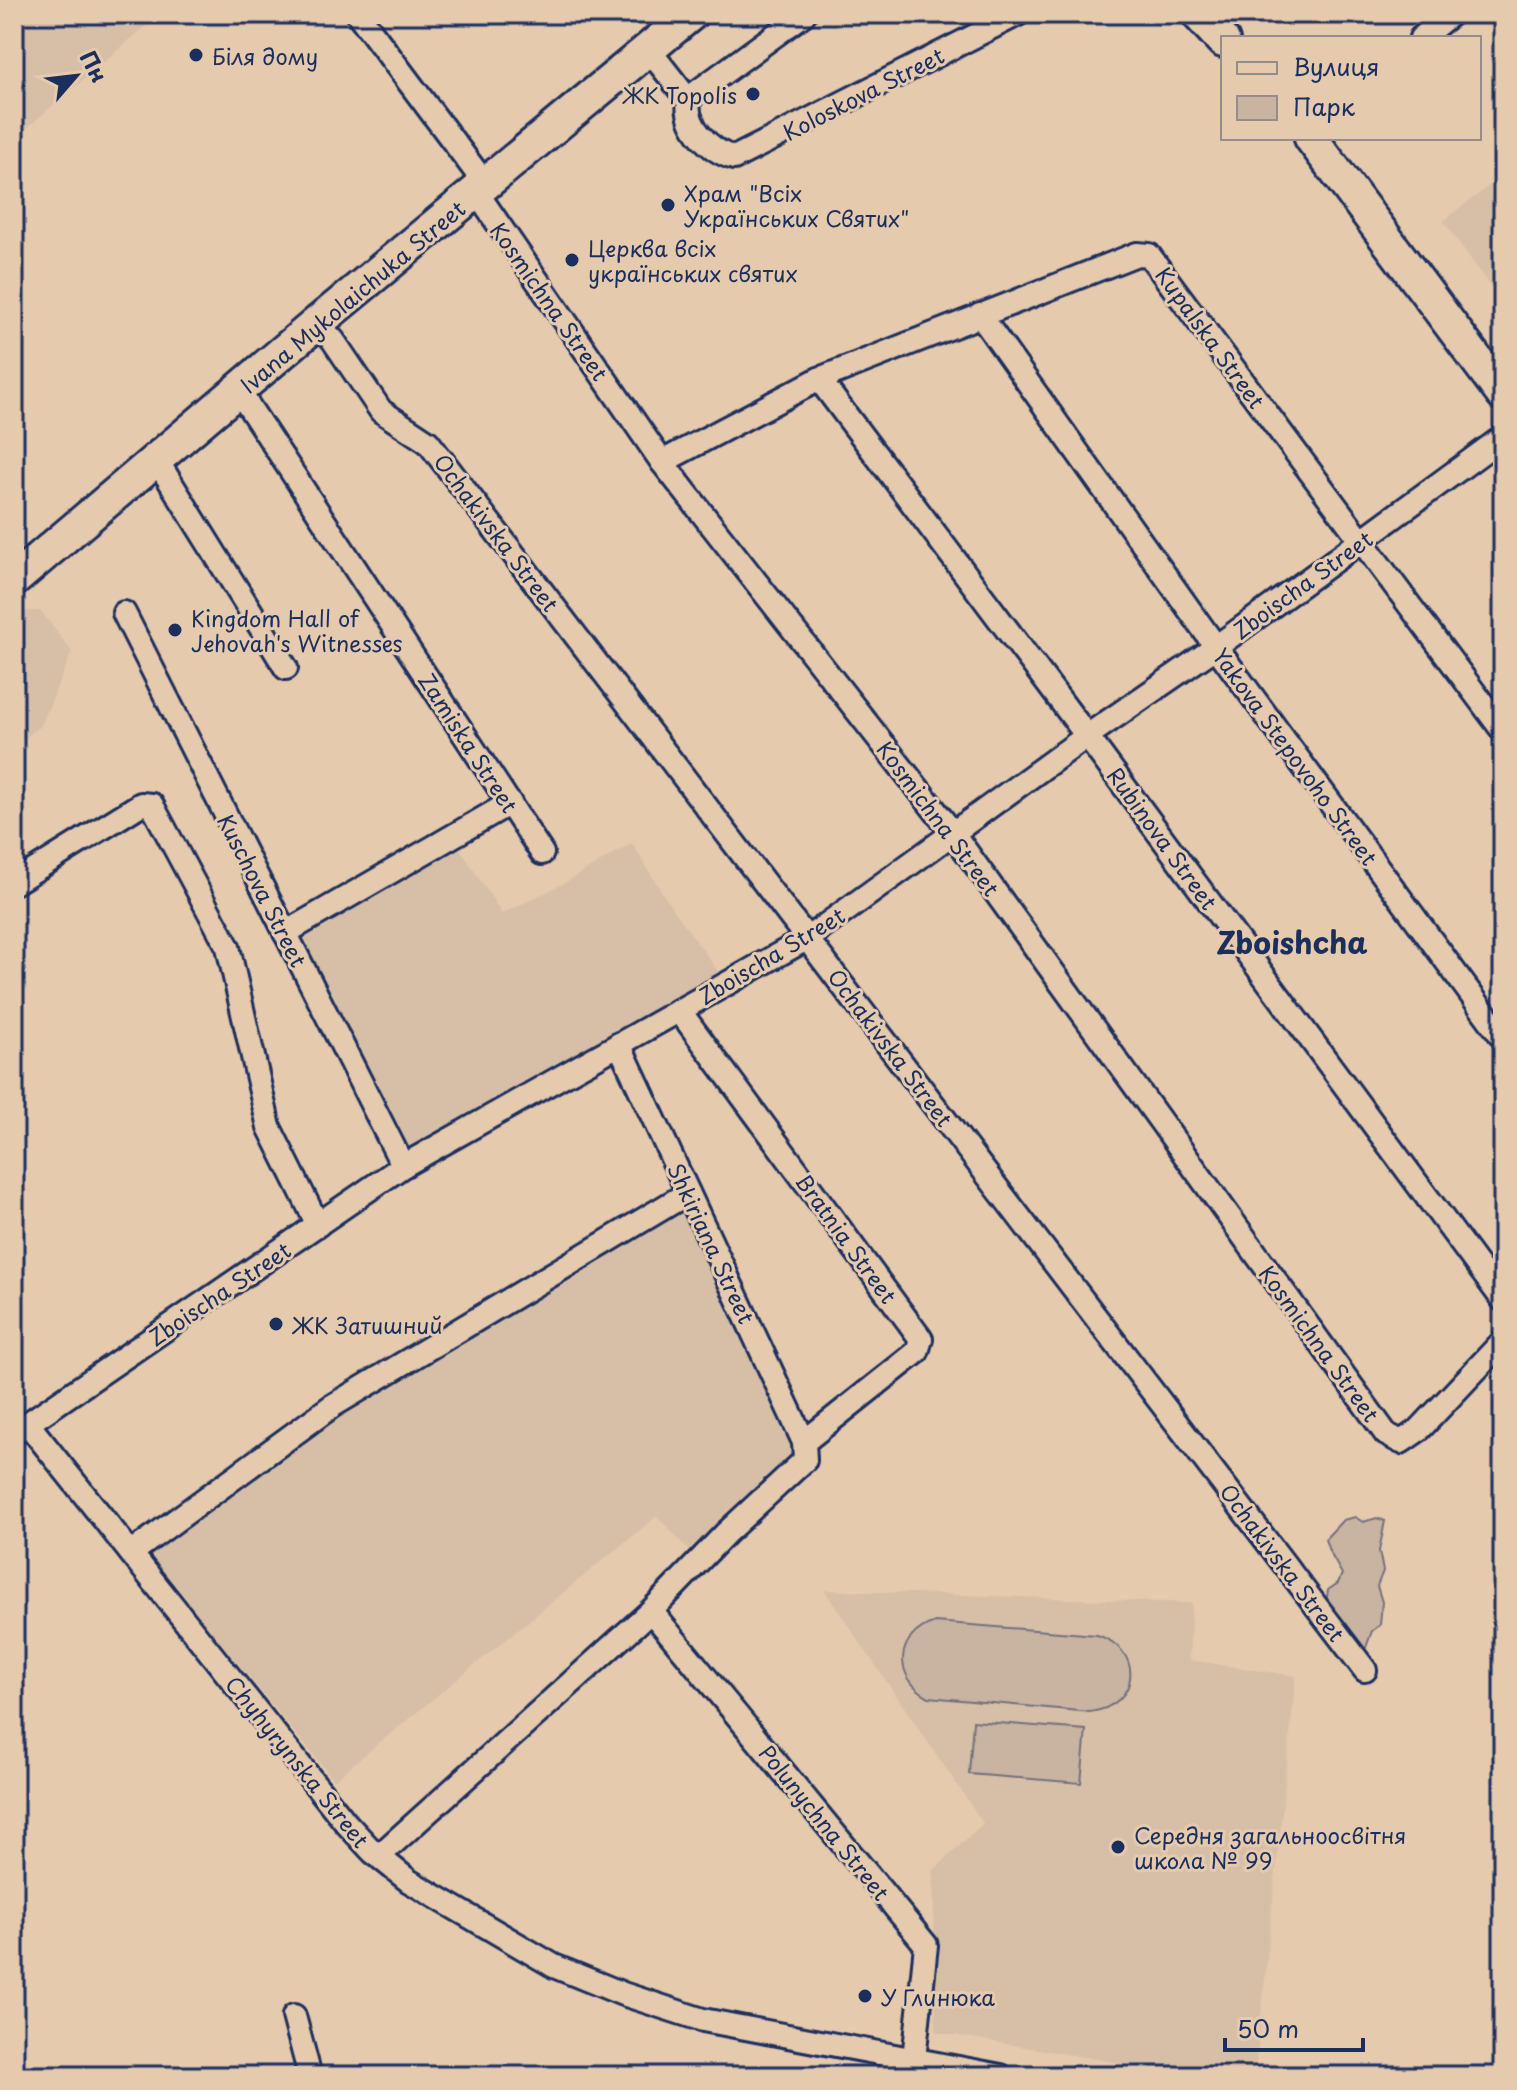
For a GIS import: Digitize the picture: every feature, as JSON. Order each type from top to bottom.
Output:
[{"type":"main road","name":"Ivana Mykolaichuka Street","points":[[14,580],[317,323],[691,14]]},
{"type":"main road","points":[[1198,14],[1221,39]]},
{"type":"main road","points":[[1312,140],[1503,395]]},
{"type":"street","name":"Kosmichna Street","points":[[358,14],[481,189],[662,462],[952,832],[1386,1434],[1401,1442],[1420,1429],[1503,1341]]},
{"type":"street","points":[[649,50],[691,97],[804,14]]},
{"type":"street","name":"Koloskova Street","points":[[691,97],[691,117],[698,132],[720,154],[734,158],[1018,14]]},
{"type":"street","points":[[1424,36],[1451,14]]},
{"type":"street","name":"Kupalska Street","points":[[662,462],[819,379],[1137,254],[1149,255],[1503,731]]},
{"type":"street","name":"Yakova Stepovoho Street","points":[[980,315],[1216,647],[1503,1038]]},
{"type":"street","name":"Ochakivska Street","points":[[317,323],[333,340],[381,411],[428,442],[1365,1670]]},
{"type":"street","name":"Rubinova Street","points":[[819,379],[1503,1300]]},
{"type":"street","name":"Zamiska Street","points":[[238,390],[542,853]]},
{"type":"street","name":"Zboischa Street","points":[[21,1429],[403,1166],[808,938],[952,832],[1216,647],[1503,437]]},
{"type":"street","points":[[156,459],[286,668]]},
{"type":"street","name":"Kuschova Street","points":[[124,613],[403,1166]]},
{"type":"street","points":[[285,933],[510,803]]},
{"type":"street","points":[[14,883],[141,804],[152,805],[228,947],[269,1127],[318,1225]]},
{"type":"street","name":"Bratnia Street","points":[[679,1010],[921,1339],[917,1352],[804,1442]]},
{"type":"street","name":"Shkiriana Street","points":[[619,1044],[804,1442]]},
{"type":"street","points":[[131,1553],[332,1406],[688,1193]]},
{"type":"street","name":"Chyhyrynska Street","points":[[21,1429],[131,1553],[346,1823],[409,1881],[554,1966],[623,1994],[703,2020],[1001,2076]]},
{"type":"street","points":[[379,1856],[651,1611],[726,1533],[805,1460],[804,1442]]},
{"type":"street","name":"Polunychna Street","points":[[651,1611],[926,1945],[914,2059]]},
{"type":"street","points":[[294,2016],[310,2076]]},
{"type":"shaded area","points":[[14,14],[160,14],[14,139]]},
{"type":"shaded area","points":[[1503,175],[1503,303],[1443,221]]},
{"type":"shaded area","points":[[26,611],[41,611],[72,652],[41,726],[14,746],[14,621]]},
{"type":"shaded area","points":[[632,843],[668,902],[721,975],[402,1155],[293,941],[459,847],[502,914],[566,882]]},
{"type":"shaded area","points":[[684,1206],[799,1452],[692,1554],[657,1516],[334,1780],[146,1553],[374,1391]]},
{"type":"shaded area","name":"Середня загальноосвітня школа № 99","points":[[824,1590],[1192,1603],[1189,1660],[1296,1676],[1255,2076],[1196,2076],[936,2032],[933,1871],[983,1823]]},
{"type":"green space","points":[[1355,1517],[1363,1522],[1377,1518],[1385,1521],[1379,1551],[1383,1571],[1377,1586],[1382,1602],[1380,1625],[1372,1631],[1364,1653],[1326,1603],[1328,1590],[1338,1583],[1342,1574],[1325,1539],[1343,1520]]},
{"type":"green space","points":[[935,1622],[1097,1635],[1113,1642],[1123,1653],[1129,1664],[1127,1689],[1119,1700],[1107,1708],[1090,1712],[929,1697],[909,1679],[903,1657],[912,1636]]},
{"type":"green space","points":[[973,1721],[1086,1730],[1081,1783],[969,1774]]},
{"type":"place","name":"Біля дому","points":[[196,55]]},
{"type":"place","name":"ЖК Topolis","points":[[753,94]]},
{"type":"place","name":"Храм \"Всіх Українських Святих\"","points":[[668,205]]},
{"type":"place","name":"Церква всіх українських святих","points":[[572,260]]},
{"type":"place","name":"Kingdom Hall of Jehovah's Witnesses","points":[[175,630]]},
{"type":"place","name":"ЖК Затишний","points":[[276,1324]]},
{"type":"place","name":"Середня загальноосвітня школа № 99","points":[[1118,1847]]},
{"type":"place","name":"У Глинюка","points":[[865,1996]]},
{"type":"district","name":"Zboishcha","points":[[1292,941]]}]
